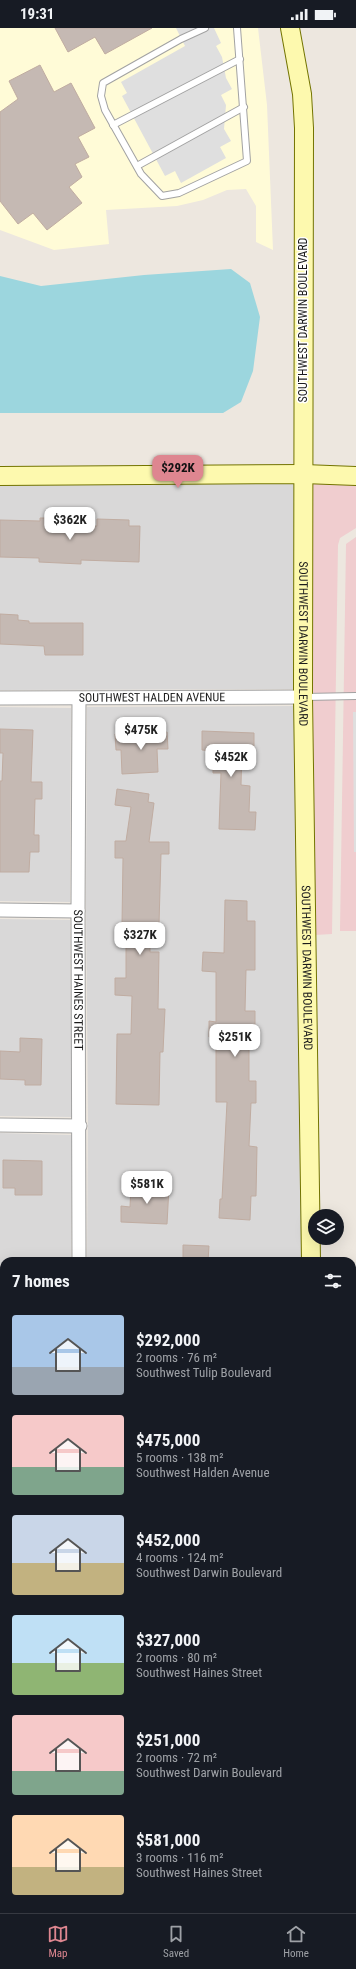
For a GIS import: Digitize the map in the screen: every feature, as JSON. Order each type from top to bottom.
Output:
[{"type":"street","name":"SOUTHWEST DARWIN BOULEVARD","points":[[290,28],[302,94],[304,128],[303,697],[311,1257]]},
{"type":"street","points":[[0,476],[304,474],[356,476]]},
{"type":"street","name":"SOUTHWEST HALDEN AVENUE","points":[[0,698],[79,699],[303,697]]},
{"type":"street","name":"SOUTHWEST HAINES STREET","points":[[79,699],[79,1257]]},
{"type":"street","points":[[0,910],[78,911]]},
{"type":"street","points":[[0,1125],[80,1126]]},
{"type":"lane","points":[[205,28],[181,39],[103,83],[101,96],[105,110],[141,174],[162,196],[179,193],[247,161],[237,28]]},
{"type":"lane","points":[[113,125],[240,59]]},
{"type":"lane","points":[[137,166],[244,107]]},
{"type":"lane","points":[[303,697],[356,696]]},
{"type":"shaded area","points":[[0,28],[258,28],[267,105],[273,250],[256,242],[256,206],[246,189],[227,190],[203,200],[177,206],[106,210],[109,244],[54,250],[0,230]]},
{"type":"shaded area","points":[[176,28],[214,28],[221,43],[216,46],[222,57],[226,78],[232,89],[221,95],[226,105],[224,129],[231,141],[220,147],[226,158],[181,183],[175,171],[165,176],[122,96],[127,93],[121,82],[185,46]]},
{"type":"shaded area","points":[[296,482],[295,689],[0,690],[0,485]]},
{"type":"shaded area","points":[[312,482],[356,484],[356,528],[340,538],[338,545],[332,934],[315,935],[311,697]]},
{"type":"shaded area","points":[[356,537],[356,931],[340,931],[346,544]]},
{"type":"shaded area","points":[[295,706],[303,1257],[87,1257],[87,707]]},
{"type":"shaded area","points":[[0,707],[71,708],[70,902],[0,901]]},
{"type":"shaded area","points":[[353,712],[356,712],[356,852],[354,852]]},
{"type":"shaded area","points":[[0,919],[70,920],[72,1117],[0,1116]]},
{"type":"shaded area","points":[[0,1133],[72,1135],[71,1257],[0,1257]]},
{"type":"water","points":[[231,269],[250,283],[260,317],[253,371],[241,402],[223,413],[0,413],[0,276],[41,286],[144,275]]},
{"type":"building","points":[[55,28],[152,28],[105,54],[95,37],[68,52]]},
{"type":"building","points":[[40,65],[54,92],[71,83],[95,128],[78,137],[89,157],[75,164],[82,177],[69,187],[82,203],[47,230],[33,213],[18,224],[0,201],[0,112],[18,99],[9,81]]},
{"type":"building","points":[[40,518],[59,518],[59,525],[97,526],[97,519],[129,520],[129,526],[140,526],[139,562],[81,560],[81,564],[39,562],[39,558],[0,557],[0,520],[40,521]]},
{"type":"building","points":[[0,614],[18,615],[18,620],[29,621],[29,623],[83,623],[83,655],[45,655],[44,646],[0,644]]},
{"type":"building","points":[[0,729],[33,730],[31,782],[42,782],[42,799],[35,799],[34,835],[39,835],[39,852],[30,852],[29,872],[0,872],[0,781],[2,781],[3,753],[0,753]]},
{"type":"building","points":[[202,731],[254,733],[254,749],[242,748],[241,785],[250,786],[249,812],[256,812],[255,830],[219,829],[221,773],[213,773],[213,751],[202,750]]},
{"type":"building","points":[[167,732],[168,749],[157,749],[158,772],[122,774],[121,750],[116,750],[115,734]]},
{"type":"building","points":[[117,789],[149,794],[148,802],[154,803],[149,842],[169,842],[169,854],[161,854],[159,924],[150,923],[150,952],[159,952],[158,1009],[165,1009],[163,1052],[160,1052],[159,1105],[116,1104],[117,1034],[131,1034],[132,996],[115,995],[115,978],[126,978],[126,939],[118,939],[118,924],[122,924],[123,858],[115,858],[115,841],[126,841],[131,807],[115,805]]},
{"type":"building","points":[[225,900],[247,901],[247,921],[255,921],[255,970],[246,970],[245,1011],[255,1011],[255,1032],[249,1032],[249,1081],[256,1081],[256,1103],[251,1103],[249,1146],[257,1147],[256,1196],[251,1196],[250,1220],[219,1218],[220,1199],[222,1199],[227,1102],[216,1102],[216,1037],[209,1037],[209,1021],[216,1022],[216,972],[202,971],[203,952],[224,953]]},
{"type":"building","points":[[20,1038],[42,1039],[41,1085],[25,1085],[25,1080],[0,1079],[0,1051],[20,1052]]},
{"type":"building","points":[[3,1160],[42,1161],[42,1195],[15,1195],[15,1188],[3,1188]]},
{"type":"building","points":[[131,1185],[169,1187],[167,1224],[121,1222],[121,1206],[130,1207]]},
{"type":"building","points":[[183,1245],[209,1246],[208,1257],[183,1257]]}]
